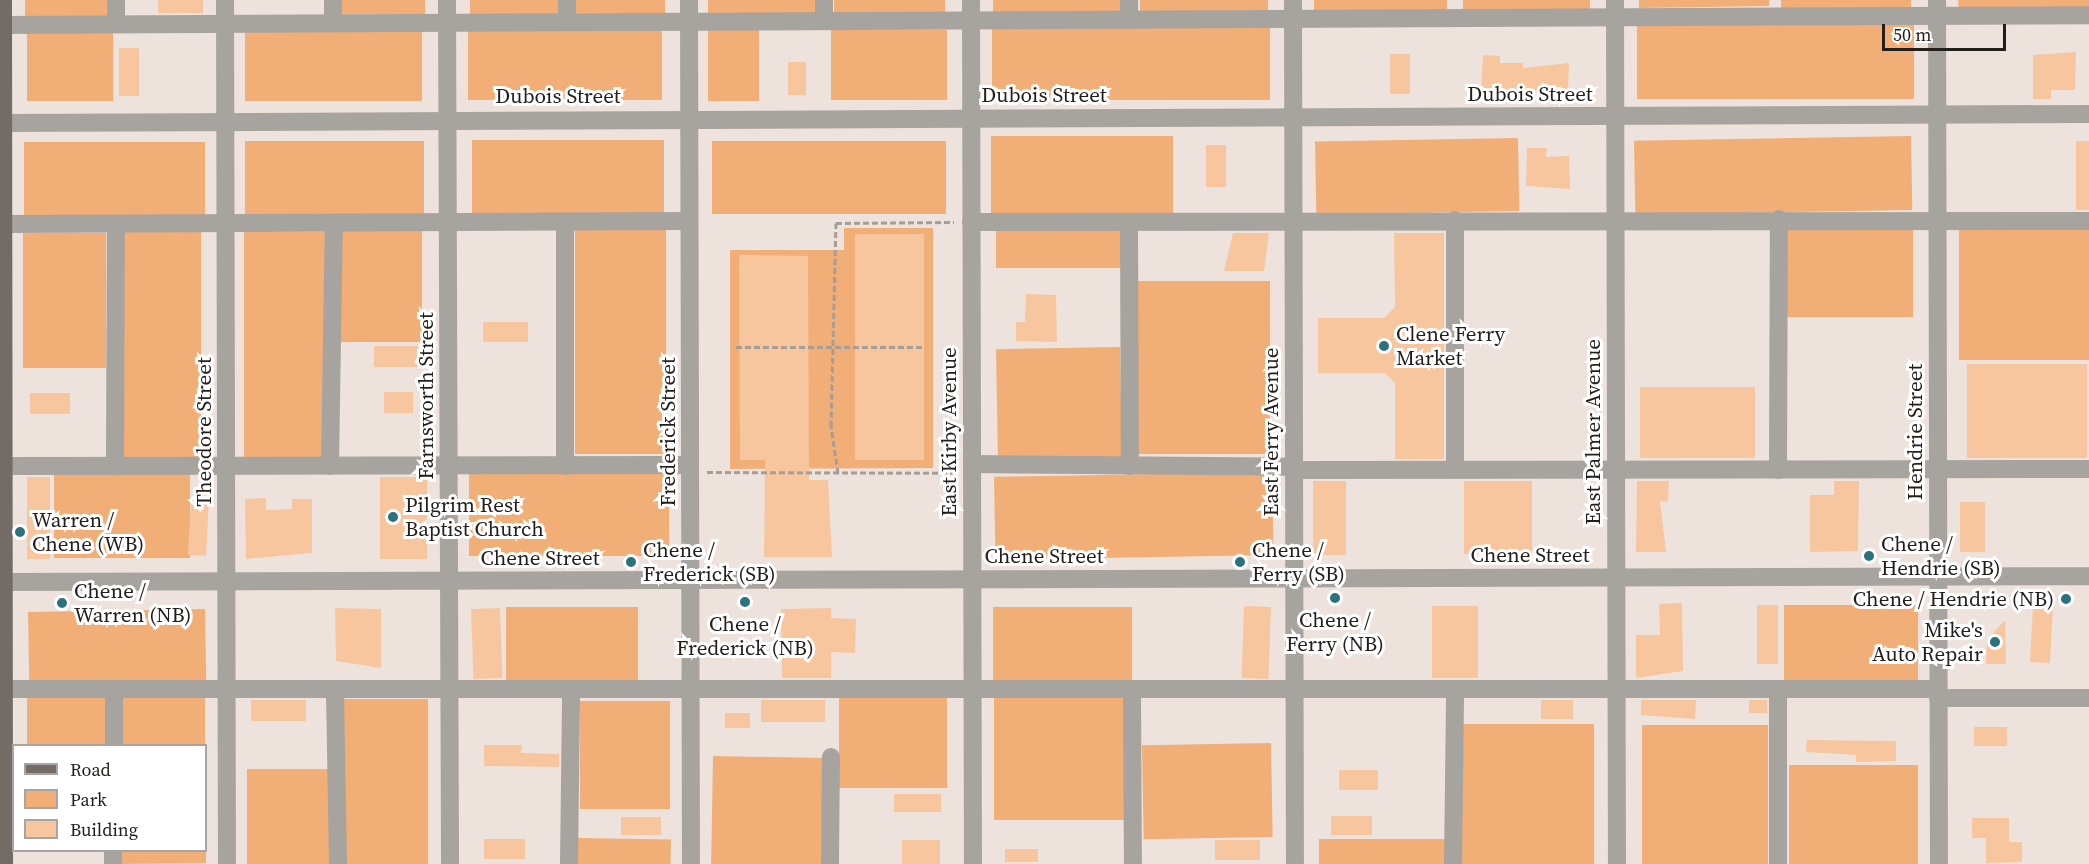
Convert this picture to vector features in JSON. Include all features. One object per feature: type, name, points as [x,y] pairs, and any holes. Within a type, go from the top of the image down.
[{"type":"main road","points":[[3,0],[4,864]]},
{"type":"street","points":[[116,0],[116,24]]},
{"type":"street","name":"Theodore Street","points":[[225,0],[227,864]]},
{"type":"street","points":[[333,0],[333,23]]},
{"type":"street","name":"Farnsworth Street","points":[[447,0],[450,864]]},
{"type":"street","points":[[567,0],[567,22]]},
{"type":"street","name":"Frederick Street","points":[[689,0],[691,864]]},
{"type":"street","points":[[824,0],[824,21]]},
{"type":"street","name":"East Kirby Avenue","points":[[970,0],[973,864]]},
{"type":"street","points":[[1129,0],[1129,20]]},
{"type":"street","name":"East Ferry Avenue","points":[[1293,0],[1295,864]]},
{"type":"street","points":[[2,25],[1293,19],[1456,9],[1937,8],[2089,15]]},
{"type":"street","name":"Hendrie Street","points":[[1937,8],[1939,864]]},
{"type":"street","name":"East Palmer Avenue","points":[[1615,9],[1617,864]]},
{"type":"street","name":"Dubois Street","points":[[2,123],[447,119],[2089,114]]},
{"type":"street","points":[[971,222],[1615,218],[2089,221]]},
{"type":"street","points":[[1778,470],[1779,219]]},
{"type":"street","points":[[1455,220],[1455,469]]},
{"type":"street","points":[[2,224],[448,225],[689,221]]},
{"type":"street","points":[[1129,222],[1130,466]]},
{"type":"street","points":[[565,223],[565,466]]},
{"type":"street","points":[[115,466],[116,224]]},
{"type":"street","points":[[330,466],[334,224]]},
{"type":"street","points":[[2,466],[690,468]]},
{"type":"street","points":[[972,469],[1130,466],[1938,471],[2089,469]]},
{"type":"street","name":"Chene Street","points":[[2,582],[2089,576]]},
{"type":"street","points":[[3,689],[691,693],[1778,689],[2089,698]]},
{"type":"street","points":[[1778,689],[1778,864]]},
{"type":"street","points":[[1132,690],[1132,864]]},
{"type":"street","points":[[114,691],[114,744]]},
{"type":"street","points":[[1454,864],[1455,691]]},
{"type":"street","points":[[335,692],[338,864]]},
{"type":"street","points":[[569,864],[572,692]]},
{"type":"street","points":[[830,864],[831,757]]},
{"type":"path","points":[[838,473],[831,426],[836,223],[971,222]]},
{"type":"path","points":[[736,347],[924,347]]},
{"type":"path","points":[[690,468],[838,473],[972,469]]},
{"type":"green space","points":[[25,0],[109,0],[109,17],[25,17]]},
{"type":"green space","points":[[341,0],[425,0],[425,14],[341,14]]},
{"type":"green space","points":[[470,0],[562,0],[562,14],[470,14]]},
{"type":"green space","points":[[574,0],[665,0],[665,13],[574,13]]},
{"type":"green space","points":[[708,0],[817,0],[817,13],[708,13]]},
{"type":"green space","points":[[834,0],[945,0],[945,13],[834,13]]},
{"type":"green space","points":[[993,0],[1123,0],[1123,14],[993,14]]},
{"type":"green space","points":[[1140,0],[1268,0],[1268,14],[1140,14]]},
{"type":"green space","points":[[1314,0],[1447,0],[1447,10],[1314,12]]},
{"type":"green space","points":[[1463,0],[1590,0],[1590,12],[1463,12]]},
{"type":"green space","points":[[1639,0],[1769,0],[1769,6],[1639,8]]},
{"type":"green space","points":[[1781,0],[1911,0],[1911,8],[1781,8]]},
{"type":"green space","points":[[1958,0],[2089,0],[2089,8],[1959,10]]},
{"type":"green space","points":[[1637,24],[1914,24],[1914,99],[1637,99]]},
{"type":"green space","points":[[992,28],[1270,28],[1270,100],[992,100]]},
{"type":"green space","points":[[468,29],[662,29],[662,100],[468,100]]},
{"type":"green space","points":[[708,29],[759,29],[759,101],[708,101]]},
{"type":"green space","points":[[831,30],[947,30],[947,100],[831,100]]},
{"type":"green space","points":[[245,31],[422,31],[422,101],[245,101]]},
{"type":"green space","points":[[27,32],[113,32],[113,101],[27,101]]},
{"type":"green space","points":[[991,136],[1173,136],[1173,213],[991,213]]},
{"type":"green space","points":[[1911,136],[1912,210],[1635,215],[1634,141]]},
{"type":"green space","points":[[1518,138],[1519,211],[1316,215],[1315,142]]},
{"type":"green space","points":[[472,140],[664,140],[664,215],[472,215]]},
{"type":"green space","points":[[245,141],[424,141],[424,216],[245,216]]},
{"type":"green space","points":[[712,141],[946,141],[946,214],[712,214]]},
{"type":"green space","points":[[24,142],[205,142],[205,216],[24,216]]},
{"type":"green space","points":[[1786,224],[1913,224],[1913,317],[1786,317]]},
{"type":"green space","points":[[844,228],[933,228],[933,468],[730,469],[730,250],[844,250]]},
{"type":"green space","points":[[996,228],[1121,228],[1121,268],[996,268]]},
{"type":"green space","points":[[1959,228],[2089,228],[2089,360],[1959,360]]},
{"type":"green space","points":[[575,229],[666,229],[666,454],[575,454]]},
{"type":"green space","points":[[338,231],[422,231],[422,342],[338,342]]},
{"type":"green space","points":[[122,232],[201,232],[201,459],[122,459]]},
{"type":"green space","points":[[244,232],[326,232],[326,460],[244,460]]},
{"type":"green space","points":[[23,233],[106,233],[106,368],[23,368]]},
{"type":"green space","points":[[1138,281],[1270,281],[1270,454],[1138,454]]},
{"type":"green space","points":[[1120,347],[1122,458],[998,460],[996,349]]},
{"type":"green space","points":[[1272,472],[1273,555],[995,560],[994,477]]},
{"type":"green space","points":[[54,474],[190,474],[190,558],[54,558]]},
{"type":"green space","points":[[469,474],[669,474],[669,556],[469,556]]},
{"type":"green space","points":[[1784,605],[1918,605],[1918,680],[1784,680]]},
{"type":"green space","points":[[506,607],[638,607],[638,686],[506,686]]},
{"type":"green space","points":[[993,607],[1132,607],[1132,684],[993,684]]},
{"type":"green space","points":[[205,609],[206,684],[29,687],[28,612]]},
{"type":"green space","points":[[27,697],[110,697],[110,744],[27,744]]},
{"type":"green space","points":[[120,697],[205,697],[205,744],[120,744]]},
{"type":"green space","points":[[839,698],[947,698],[947,788],[839,788]]},
{"type":"green space","points":[[994,698],[1124,698],[1124,820],[994,820]]},
{"type":"green space","points":[[343,699],[428,699],[428,864],[343,864]]},
{"type":"green space","points":[[580,701],[670,701],[670,809],[580,809]]},
{"type":"green space","points":[[1460,724],[1594,724],[1594,864],[1460,864]]},
{"type":"green space","points":[[1642,725],[1768,725],[1768,864],[1642,864]]},
{"type":"green space","points":[[1271,743],[1273,837],[1144,839],[1142,745]]},
{"type":"green space","points":[[713,756],[823,758],[821,864],[711,864]]},
{"type":"green space","points":[[1789,765],[1918,765],[1918,864],[1789,864]]},
{"type":"green space","points":[[247,769],[329,769],[329,864],[247,864]]},
{"type":"green space","points":[[578,838],[671,840],[671,864],[578,864]]},
{"type":"green space","points":[[1319,839],[1447,839],[1447,864],[1319,864]]},
{"type":"green space","points":[[120,852],[206,852],[206,863],[120,864]]},
{"type":"building","points":[[158,0],[203,0],[203,13],[158,13]]},
{"type":"building","points":[[119,48],[139,48],[139,96],[119,96]]},
{"type":"building","points":[[2076,52],[2075,90],[2051,90],[2051,99],[2033,99],[2033,55]]},
{"type":"building","points":[[1390,54],[1410,54],[1410,94],[1390,94]]},
{"type":"building","points":[[1483,55],[1500,56],[1500,63],[1523,63],[1523,68],[1569,63],[1568,91],[1481,93]]},
{"type":"building","points":[[788,62],[806,62],[806,95],[788,95]]},
{"type":"building","points":[[2076,141],[2089,141],[2089,210],[2076,210]]},
{"type":"building","points":[[1206,145],[1226,145],[1226,187],[1206,187]]},
{"type":"building","points":[[1527,148],[1547,148],[1546,157],[1569,156],[1570,189],[1526,186]]},
{"type":"building","points":[[1233,233],[1269,233],[1264,271],[1224,271]]},
{"type":"building","name":"Clene Ferry Market","points":[[1394,233],[1444,233],[1444,459],[1395,459],[1395,383],[1385,373],[1318,373],[1318,318],[1384,318],[1395,307]]},
{"type":"building","points":[[855,234],[924,234],[924,460],[855,460]]},
{"type":"building","points":[[739,255],[808,256],[809,480],[828,480],[832,557],[764,557],[765,460],[740,460]]},
{"type":"building","points":[[1026,294],[1056,295],[1057,342],[1016,341],[1016,322],[1025,322]]},
{"type":"building","points":[[483,322],[528,322],[528,342],[483,342]]},
{"type":"building","points":[[374,346],[418,346],[418,367],[374,367]]},
{"type":"building","points":[[1967,364],[2087,364],[2087,458],[1967,458]]},
{"type":"building","points":[[1640,387],[1755,387],[1755,458],[1640,458]]},
{"type":"building","points":[[384,392],[413,392],[413,413],[384,413]]},
{"type":"building","points":[[30,393],[70,393],[70,414],[30,414]]},
{"type":"building","points":[[27,477],[50,477],[50,559],[27,559]]},
{"type":"building","points":[[380,477],[427,477],[427,559],[380,559]]},
{"type":"building","points":[[1313,481],[1346,481],[1346,555],[1313,555]]},
{"type":"building","points":[[1464,481],[1532,481],[1532,554],[1464,554]]},
{"type":"building","points":[[1637,481],[1669,481],[1668,502],[1660,501],[1666,552],[1636,552]]},
{"type":"building","points":[[1834,481],[1859,481],[1858,551],[1810,552],[1810,495],[1834,495]]},
{"type":"building","points":[[191,498],[209,499],[206,556],[188,555]]},
{"type":"building","points":[[266,498],[266,510],[292,509],[292,499],[312,499],[312,553],[246,559],[245,499]]},
{"type":"building","points":[[1960,502],[1985,502],[1985,552],[1960,552]]},
{"type":"building","points":[[1682,603],[1683,671],[1636,678],[1636,635],[1660,635],[1659,604]]},
{"type":"building","points":[[2033,604],[2053,605],[2050,663],[2030,662]]},
{"type":"building","points":[[1757,605],[1778,605],[1778,664],[1757,664]]},
{"type":"building","points":[[1244,606],[1271,607],[1268,679],[1241,678]]},
{"type":"building","points":[[1432,606],[1478,606],[1478,678],[1432,678]]},
{"type":"building","points":[[335,608],[381,609],[381,668],[336,661]]},
{"type":"building","points":[[500,608],[502,678],[473,679],[471,609]]},
{"type":"building","points":[[831,608],[831,618],[856,619],[855,653],[831,652],[831,678],[782,678],[781,609]]},
{"type":"building","points":[[2005,620],[2006,664],[1986,664],[1987,640]]},
{"type":"building","points":[[251,700],[306,700],[306,721],[251,721]]},
{"type":"building","points":[[761,700],[825,700],[825,722],[761,722]]},
{"type":"building","points":[[1541,700],[1573,700],[1573,719],[1541,719]]},
{"type":"building","points":[[1641,700],[1696,700],[1695,719],[1641,715]]},
{"type":"building","points":[[1749,700],[1767,700],[1767,713],[1749,713]]},
{"type":"building","points":[[725,713],[750,713],[750,728],[725,728]]},
{"type":"building","points":[[1974,727],[2007,727],[2007,746],[1974,746]]},
{"type":"building","points":[[1807,740],[1896,741],[1896,761],[1856,762],[1856,755],[1806,752]]},
{"type":"building","points":[[484,745],[522,745],[521,753],[559,754],[559,767],[484,766]]},
{"type":"building","points":[[1339,770],[1378,770],[1378,790],[1339,790]]},
{"type":"building","points":[[894,794],[941,794],[941,812],[894,812]]},
{"type":"building","points":[[1331,816],[1372,816],[1372,835],[1331,835]]},
{"type":"building","points":[[621,817],[661,817],[661,835],[621,835]]},
{"type":"building","points":[[1972,818],[2009,818],[2009,842],[2022,842],[2022,862],[1986,863],[1986,838],[1972,838]]},
{"type":"building","points":[[484,839],[525,839],[525,859],[484,859]]},
{"type":"building","points":[[902,840],[940,840],[940,864],[902,864]]},
{"type":"building","points":[[1215,840],[1260,840],[1260,860],[1215,860]]},
{"type":"building","points":[[1005,849],[1038,849],[1038,862],[1005,862]]},
{"type":"place","name":"Clene Ferry Market","points":[[1384,346]]},
{"type":"place","name":"Pilgrim Rest Baptist Church","points":[[393,517]]},
{"type":"place","name":"Warren / Chene (WB)","points":[[20,532]]},
{"type":"place","name":"Chene / Hendrie (SB)","points":[[1869,556]]},
{"type":"place","name":"Chene / Frederick (SB)","points":[[631,562]]},
{"type":"place","name":"Chene / Ferry (SB)","points":[[1240,562]]},
{"type":"place","name":"Chene / Ferry (NB)","points":[[1335,598]]},
{"type":"place","name":"Chene / Hendrie (NB)","points":[[2066,599]]},
{"type":"place","name":"Chene / Frederick (NB)","points":[[745,602]]},
{"type":"place","name":"Chene / Warren (NB)","points":[[62,603]]},
{"type":"place","name":"Mike's Auto Repair","points":[[1995,642]]}]
